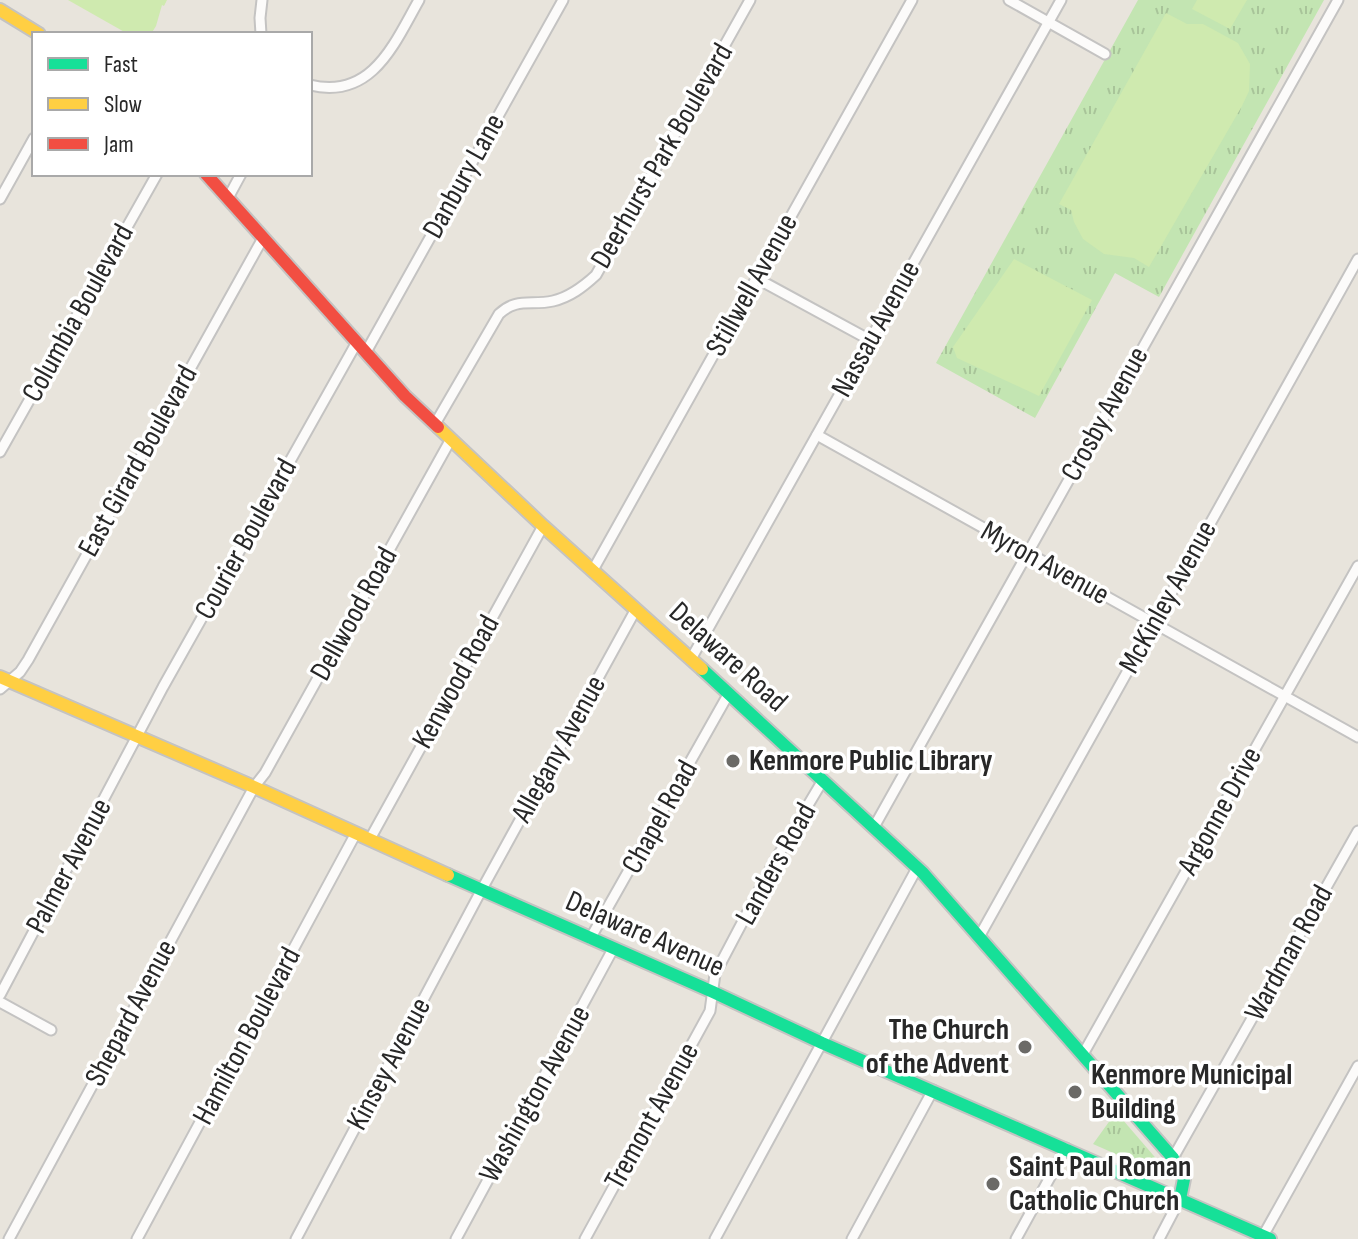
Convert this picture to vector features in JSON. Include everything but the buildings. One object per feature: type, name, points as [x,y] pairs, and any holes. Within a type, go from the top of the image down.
[{"type":"street","points":[[261,32],[262,0]]},
{"type":"street","points":[[312,86],[340,87],[365,77],[377,68],[419,0]]},
{"type":"street","name":"Danbury Lane","points":[[361,347],[563,0]]},
{"type":"street","name":"Deerhurst Park Boulevard","points":[[435,424],[506,307],[514,303],[539,303],[563,298],[575,293],[596,275],[750,0]]},
{"type":"street","name":"Stillwell Avenue","points":[[593,570],[912,0]]},
{"type":"street","points":[[1009,0],[1105,54]]},
{"type":"street","name":"Nassau Avenue","points":[[691,659],[1061,0]]},
{"type":"street","name":"Crosby Avenue","points":[[874,827],[1338,0]]},
{"type":"street","points":[[0,10],[36,32]]},
{"type":"street","points":[[0,199],[32,142]]},
{"type":"street","name":"Columbia Boulevard","points":[[0,452],[156,176]]},
{"type":"street","name":"Delaware Road","points":[[208,176],[405,396],[917,868],[1173,1158],[1184,1179],[1180,1199]]},
{"type":"street","points":[[228,198],[240,176]]},
{"type":"street","name":"East Girard Boulevard","points":[[3,682],[20,672],[28,660],[263,238]]},
{"type":"street","name":"McKinley Avenue","points":[[979,937],[1358,259]]},
{"type":"street","points":[[756,278],[870,340]]},
{"type":"street","name":"Courier Boulevard","points":[[137,737],[361,347]]},
{"type":"street","name":"Myron Avenue","points":[[817,435],[1358,737]]},
{"type":"street","name":"Dellwood Road","points":[[254,787],[265,773],[451,439]]},
{"type":"street","name":"Kenwood Road","points":[[370,839],[543,526]]},
{"type":"street","name":"Argonne Drive","points":[[1082,1056],[1358,566]]},
{"type":"street","name":"Allegany Avenue","points":[[482,889],[636,609]]},
{"type":"street","name":"Delaware Avenue","points":[[3,682],[254,787],[822,1043],[1266,1238]]},
{"type":"street","name":"Chapel Road","points":[[590,939],[729,693]]},
{"type":"street","name":"Palmer Avenue","points":[[0,995],[137,737]]},
{"type":"street","name":"Landers Road","points":[[713,992],[715,974],[773,864],[823,780]]},
{"type":"street","name":"Shepard Avenue","points":[[9,1239],[254,787]]},
{"type":"street","name":"Wardman Road","points":[[1173,1158],[1358,831]]},
{"type":"street","name":"Hamilton Boulevard","points":[[137,1239],[356,833]]},
{"type":"street","points":[[715,1239],[917,868]]},
{"type":"street","name":"Kinsey Avenue","points":[[296,1239],[482,889]]},
{"type":"street","name":"Washington Avenue","points":[[456,1239],[613,949]]},
{"type":"street","name":"Tremont Avenue","points":[[585,1239],[710,1011],[713,992]]},
{"type":"street","points":[[0,1002],[51,1030]]},
{"type":"street","points":[[1266,1238],[1358,1066]]},
{"type":"street","points":[[852,1239],[933,1090]]},
{"type":"street","points":[[1016,1239],[1066,1148]]},
{"type":"street","points":[[1159,1239],[1180,1199]]},
{"type":"green space","points":[[68,0],[167,0],[162,5],[152,32],[124,32]]},
{"type":"green space","points":[[1138,0],[1324,0],[1159,297],[1115,273],[1035,418],[936,363]]},
{"type":"green space","points":[[1197,0],[1247,0],[1230,29],[1192,9]]},
{"type":"green space","points":[[1166,13],[1187,24],[1203,24],[1238,43],[1250,64],[1249,91],[1149,267],[1134,258],[1104,254],[1083,239],[1071,210],[1059,204]]},
{"type":"green space","points":[[1014,259],[1092,300],[1039,396],[957,358],[953,347]]},
{"type":"green space","points":[[1116,1112],[1166,1170],[1163,1175],[1093,1144]]},
{"type":"traffic: fast","points":[[702,669],[923,873],[1173,1158],[1184,1179],[1180,1199]]},
{"type":"traffic: fast","points":[[448,875],[1270,1239]]},
{"type":"traffic: slow","points":[[0,10],[36,32]]},
{"type":"traffic: slow","points":[[438,427],[702,669]]},
{"type":"traffic: slow","points":[[0,677],[448,875]]},
{"type":"traffic: jam","points":[[208,176],[405,396],[438,427]]},
{"type":"place","name":"Kenmore Public Library","points":[[733,761]]},
{"type":"place","name":"The Church of the Advent","points":[[1025,1047]]},
{"type":"place","name":"Kenmore Municipal Building","points":[[1075,1092]]},
{"type":"place","name":"Saint Paul Roman Catholic Church","points":[[993,1184]]}]
